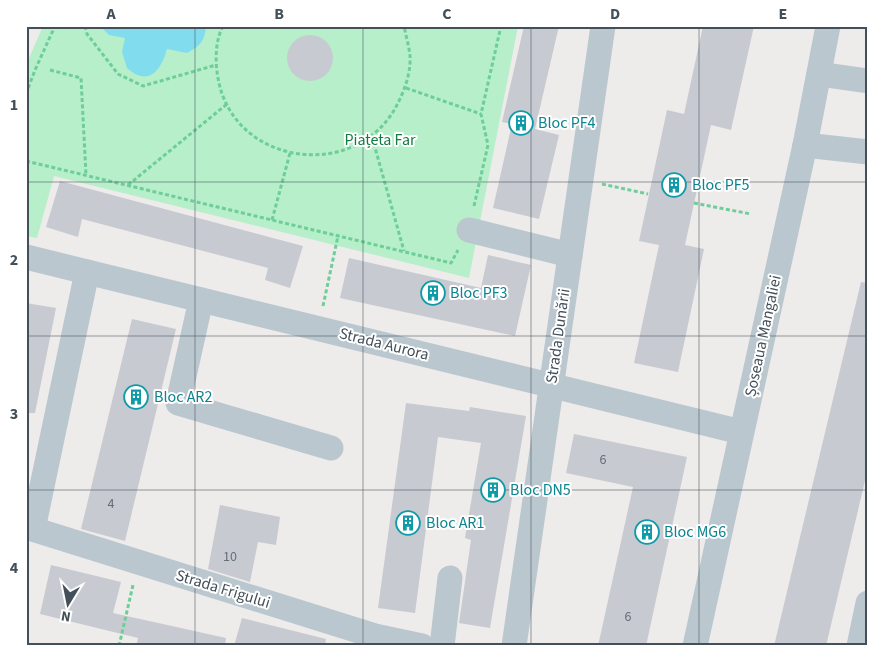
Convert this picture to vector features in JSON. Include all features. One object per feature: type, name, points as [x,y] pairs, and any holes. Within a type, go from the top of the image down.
[{"type":"street","name":"Strada Dunării","points":[[514,646],[603,26]]},
{"type":"street","name":"Șoseaua Mangaliei","points":[[695,646],[805,144],[828,26]]},
{"type":"street","points":[[819,74],[868,81]]},
{"type":"street","points":[[805,144],[868,152]]},
{"type":"street","points":[[469,230],[570,255]]},
{"type":"street","name":"Strada Aurora","points":[[26,257],[741,432]]},
{"type":"street","points":[[30,528],[87,272]]},
{"type":"street","points":[[201,300],[178,403],[331,448]]},
{"type":"street","name":"Strada Frigului","points":[[30,528],[374,641],[422,646]]},
{"type":"street","points":[[442,646],[450,578]]},
{"type":"street","points":[[859,646],[868,603]]},
{"type":"path","points":[[26,94],[34,70],[55,26]]},
{"type":"path","points":[[85,26],[87,34],[118,74],[143,86],[216,65]]},
{"type":"path","points":[[223,26],[219,33],[216,65],[219,85],[227,104],[243,126],[264,143],[290,154],[318,156],[346,150],[372,137],[392,115],[406,88],[410,56],[404,26]]},
{"type":"path","points":[[26,161],[452,262],[469,230],[488,144],[481,114],[500,26]]},
{"type":"path","points":[[50,70],[81,78],[86,175]]},
{"type":"path","points":[[406,88],[481,114]]},
{"type":"path","points":[[128,185],[227,104]]},
{"type":"path","points":[[372,137],[404,251]]},
{"type":"path","points":[[272,220],[290,154]]},
{"type":"path","points":[[581,180],[648,194]]},
{"type":"path","points":[[694,203],[751,214]]},
{"type":"path","points":[[319,328],[338,236]]},
{"type":"path","points":[[119,646],[138,562]]},
{"type":"green space","name":"Piațeta Far","points":[[43,26],[518,26],[469,278],[54,176],[37,238],[26,236],[26,65]]},
{"type":"water","points":[[100,26],[206,26],[203,39],[195,48],[187,53],[167,49],[157,70],[153,74],[141,76],[127,68],[122,52],[125,38],[109,35]]},
{"type":"building","name":"Bloc PF4","points":[[524,26],[559,26],[535,129],[559,135],[539,219],[493,208],[512,124],[502,122]]},
{"type":"building","name":"Bloc PF5","points":[[703,26],[754,26],[731,130],[711,125],[685,245],[704,249],[678,372],[634,363],[659,245],[639,241],[667,110],[684,114]]},
{"type":"building","points":[[306,35],[314,35],[323,39],[329,45],[333,58],[329,71],[323,77],[314,81],[306,81],[297,77],[291,71],[287,62],[287,54],[291,45],[297,39]]},
{"type":"building","points":[[60,181],[303,246],[290,288],[265,280],[268,268],[82,219],[78,237],[46,227]]},
{"type":"building","name":"Bloc PF3","points":[[488,255],[531,265],[515,336],[340,298],[349,258],[481,288]]},
{"type":"building","points":[[861,282],[868,283],[868,468],[826,646],[774,646]]},
{"type":"building","points":[[26,303],[56,308],[35,413],[26,413]]},
{"type":"building","name":"Bloc AR2","points":[[132,319],[176,329],[125,541],[81,529]]},
{"type":"building","points":[[406,403],[469,411],[470,407],[526,416],[490,628],[459,623],[471,540],[465,538],[481,443],[438,437],[415,613],[378,608]]},
{"type":"building","points":[[574,434],[687,457],[646,646],[598,646],[633,487],[566,473]]},
{"type":"building","points":[[220,505],[280,517],[276,545],[258,542],[250,582],[208,569]]},
{"type":"building","points":[[51,565],[121,582],[113,613],[226,638],[225,646],[136,646],[138,638],[40,614]]},
{"type":"building","points":[[242,618],[326,639],[325,646],[234,646]]},
{"type":"place","name":"Bloc PF4","points":[[521,123]]},
{"type":"place","name":"Bloc PF5","points":[[674,185]]},
{"type":"place","name":"Bloc PF3","points":[[433,293]]},
{"type":"place","name":"Bloc AR2","points":[[136,397]]},
{"type":"place","name":"Bloc DN5","points":[[493,490]]},
{"type":"place","name":"Bloc AR1","points":[[408,523]]},
{"type":"place","name":"Bloc MG6","points":[[647,532]]}]
